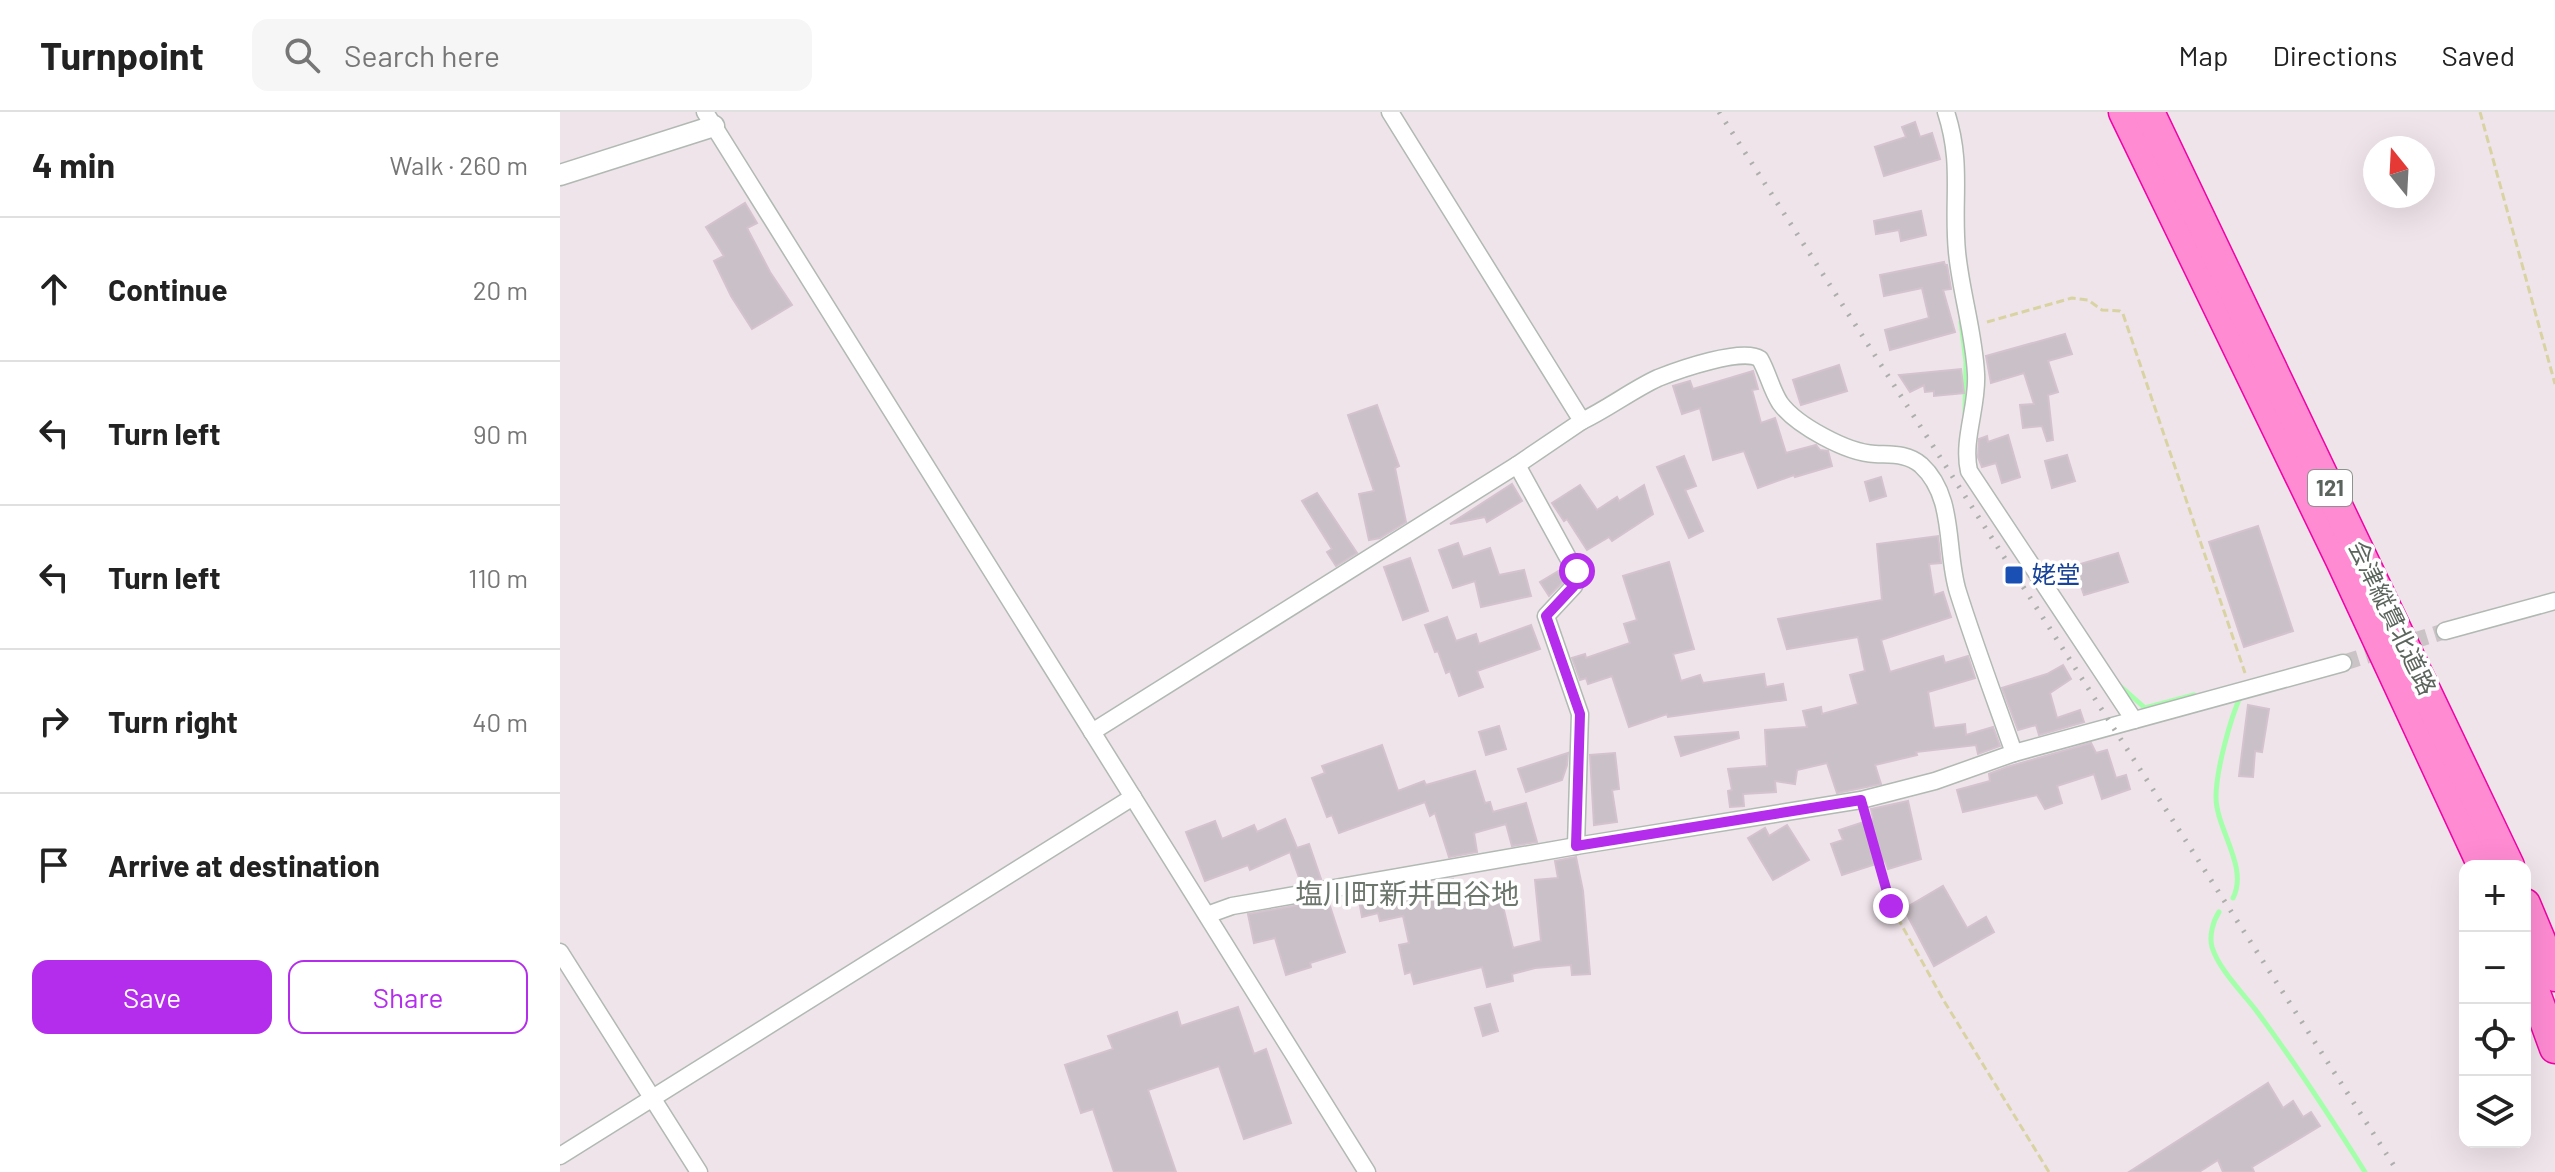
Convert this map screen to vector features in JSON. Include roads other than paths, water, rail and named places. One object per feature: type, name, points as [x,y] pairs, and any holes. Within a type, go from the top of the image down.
[{"type":"highway","name":"会津縦貫北道路","points":[[2124,112],[2341,560],[2480,860]]},
{"type":"highway","name":"会津縦貫北道路","points":[[2149,112],[2506,860]]},
{"type":"highway","points":[[2531,918],[2555,976]]},
{"type":"highway","points":[[2531,982],[2555,1048]]},
{"type":"street","points":[[1390,112],[1582,421]]},
{"type":"street","points":[[1946,112],[1958,161],[1956,234],[1976,375],[1974,413],[1966,454],[1969,471],[2134,720]]},
{"type":"street","points":[[560,175],[709,119],[1367,1172]]},
{"type":"street","points":[[1092,732],[1582,421],[1611,408],[1659,378],[1700,364],[1748,354],[1760,359],[1774,392],[1788,412],[1813,432],[1866,453],[1900,455],[1914,460],[1927,472],[1942,499],[1952,571],[2014,753]]},
{"type":"street","points":[[1517,465],[1578,576],[1574,586],[1546,616],[1580,714],[1576,846]]},
{"type":"street","points":[[2445,631],[2555,601]]},
{"type":"street","points":[[1207,915],[1232,906],[1861,800],[1935,781],[2014,753],[2343,663]]},
{"type":"street","points":[[560,1156],[1133,797]]},
{"type":"street","points":[[560,952],[699,1172]]},
{"type":"waterway","points":[[1961,322],[1966,362],[1965,412]]},
{"type":"waterway","points":[[2119,685],[2145,708],[2194,695]]},
{"type":"waterway","points":[[2233,898],[2237,886],[2235,861],[2217,809],[2216,797],[2224,745],[2241,695]]},
{"type":"waterway","points":[[2219,912],[2211,938],[2215,956],[2286,1052],[2365,1172]]},
{"type":"tunnel","points":[[2343,663],[2445,631]]},
{"type":"railway","points":[[1719,112],[2398,1172]]},
{"type":"place","name":"姥堂","points":[[2014,575]]},
{"type":"district","name":"塩川町新井田谷地","points":[[1407,894]]}]
